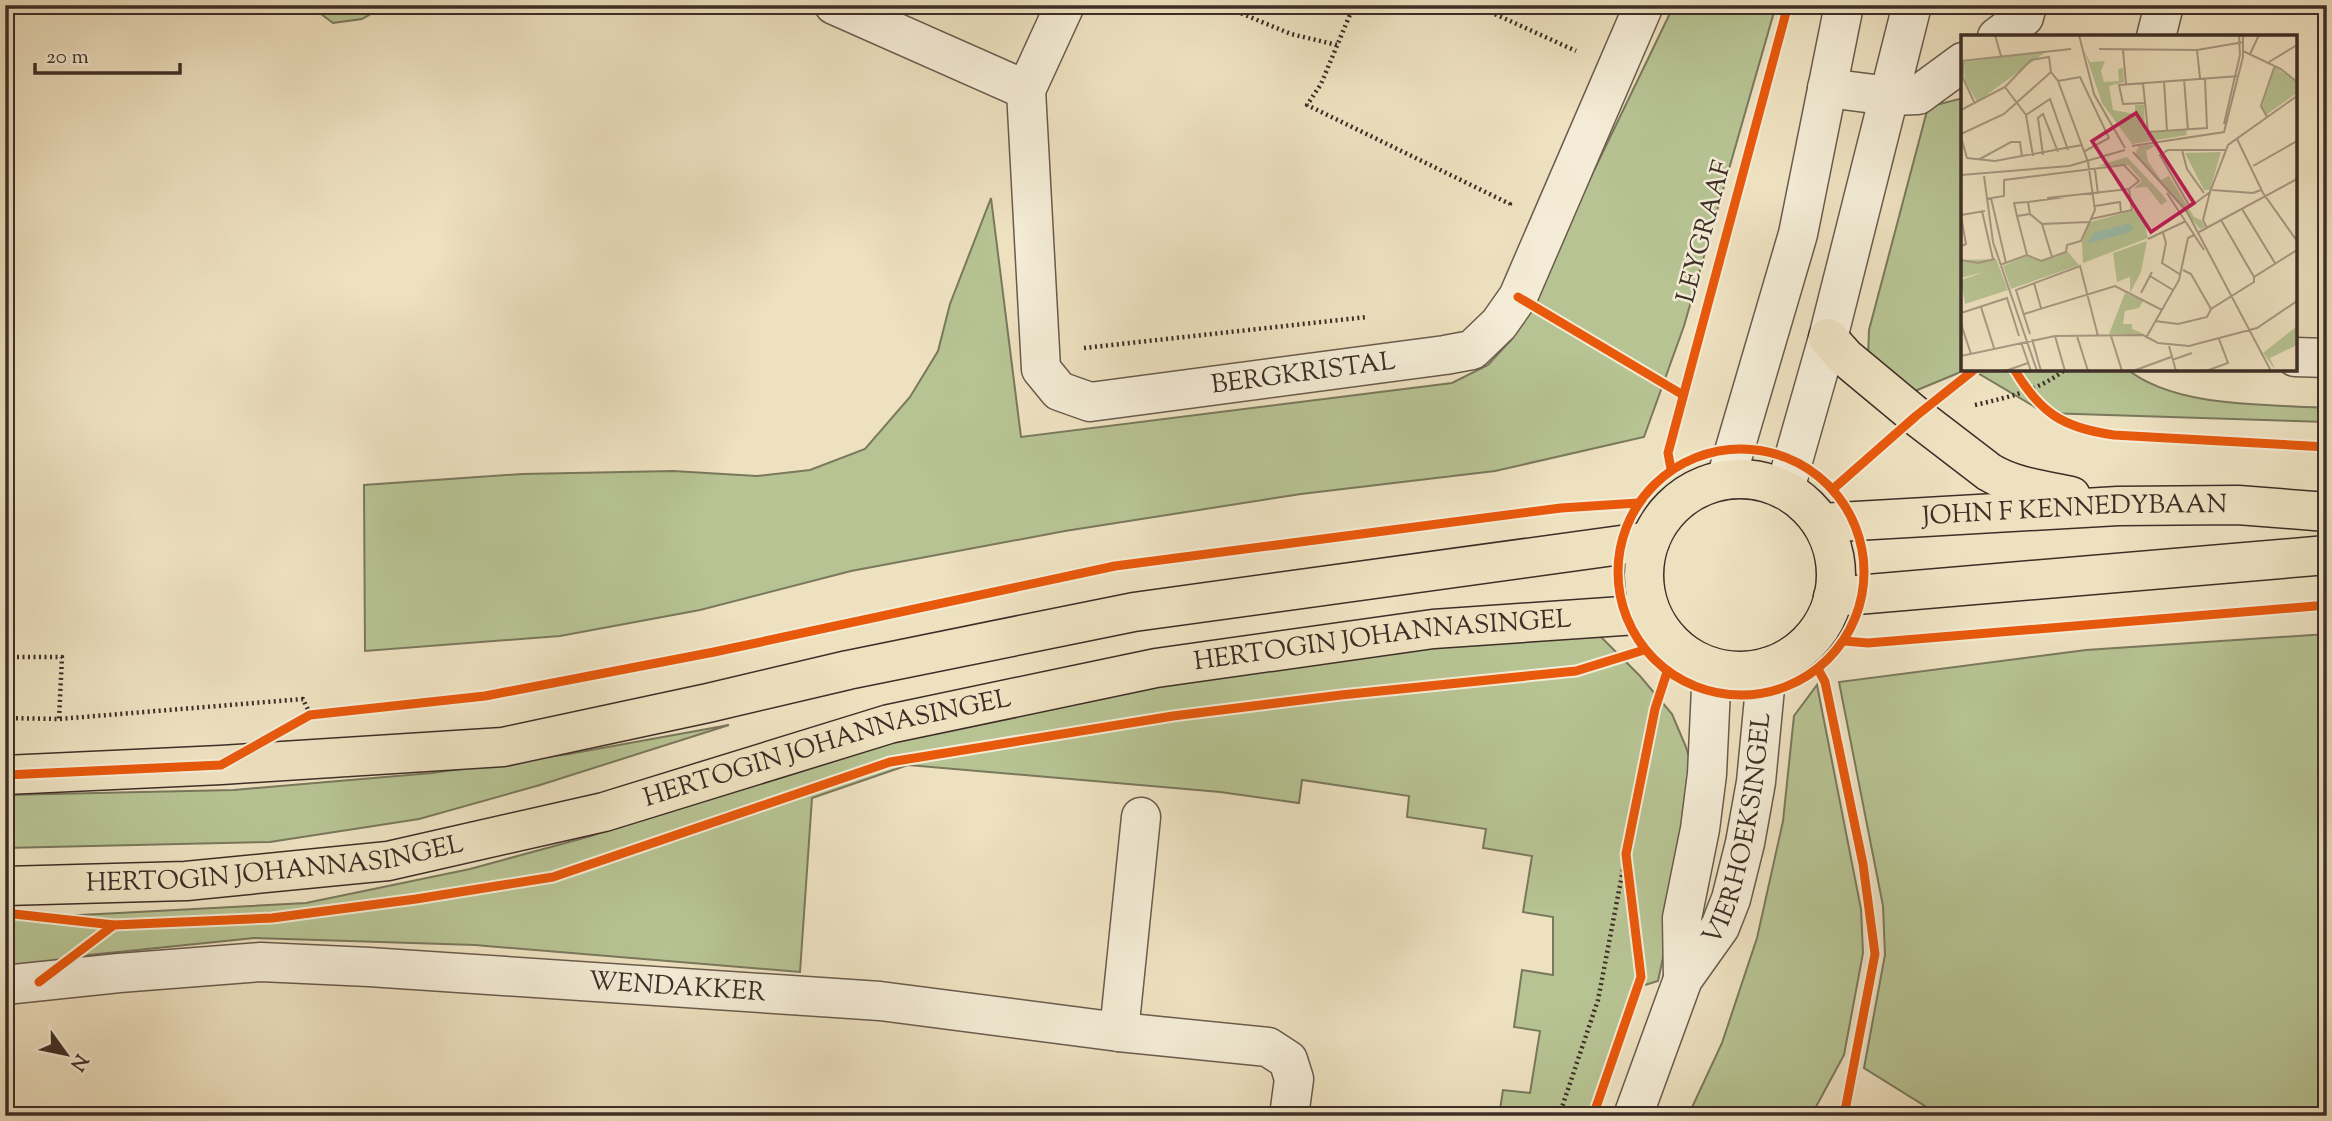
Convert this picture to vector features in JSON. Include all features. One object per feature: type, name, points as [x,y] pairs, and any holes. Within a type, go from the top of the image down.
[{"type":"main road","points":[[1828,338],[1845,357],[1916,416],[2001,479],[2118,506]]},
{"type":"main road","points":[[1726,480],[1756,480],[1785,489],[1809,508],[1821,523],[1832,546],[1836,572],[1833,597],[1822,624],[1808,643],[1789,658],[1767,667],[1739,671],[1712,667],[1690,658],[1660,630],[1651,614],[1645,590],[1644,565],[1650,541],[1662,518],[1679,500],[1701,486],[1726,480]]},
{"type":"main road","name":"JOHN F KENNEDYBAAN","points":[[1821,523],[2118,506],[2238,505],[2327,512]]},
{"type":"main road","points":[[5,775],[503,747],[848,670],[1134,612],[1650,541]]},
{"type":"main road","points":[[1833,597],[2327,555]]},
{"type":"main road","name":"HERTOGIN JOHANNASINGEL","points":[[5,886],[186,881],[388,861],[604,812],[889,724],[1156,668],[1433,629],[1651,614]]},
{"type":"street","points":[[834,5],[1026,90],[1065,5]]},
{"type":"street","name":"BERGKRISTAL","points":[[1026,90],[1041,369],[1059,391],[1090,402],[1472,350],[1499,324],[1518,297],[1644,5]]},
{"type":"street","points":[[1726,480],[1798,234],[1844,5]]},
{"type":"street","points":[[1785,489],[1828,338],[1912,5]]},
{"type":"street","points":[[2000,35],[2024,17],[2027,5]]},
{"type":"street","points":[[2156,35],[2164,5]]},
{"type":"street","points":[[1827,88],[1889,96],[1918,95],[1961,63]]},
{"type":"street","points":[[2297,357],[2327,358]]},
{"type":"street","name":"VIERHOEKSINGEL","points":[[1683,979],[1682,918],[1700,829],[1707,774],[1712,667]]},
{"type":"street","name":"VIERHOEKSINGEL","points":[[1633,1116],[1683,979],[1720,927],[1731,899],[1756,782],[1767,667]]},
{"type":"street","points":[[1119,1031],[1141,817]]},
{"type":"street","name":"WENDAKKER","points":[[5,985],[261,962],[880,1001],[1268,1047],[1288,1060],[1294,1079],[1289,1116]]},
{"type":"path","points":[[1221,5],[1292,34],[1337,45]]},
{"type":"path","points":[[1353,5],[1321,84],[1307,105],[1510,204],[1504,215]]},
{"type":"path","points":[[1475,5],[1581,53]]},
{"type":"path","points":[[1040,352],[1369,317]]},
{"type":"path","points":[[1916,416],[2031,396],[2063,371]]},
{"type":"path","points":[[2021,381],[2031,396]]},
{"type":"path","points":[[17,657],[62,657],[59,719]]},
{"type":"path","points":[[5,718],[59,719],[303,699],[310,715]]},
{"type":"path","points":[[299,722],[310,715],[324,714]]},
{"type":"path","points":[[1559,1116],[1598,1000],[1629,841]]},
{"type":"path","points":[[1626,854],[1629,881]]},
{"type":"green space","points":[[309,5],[386,5],[362,19],[333,23]]},
{"type":"green space","points":[[1674,5],[1776,5],[1684,326],[1644,437],[1495,471],[1301,494],[1065,531],[851,571],[700,610],[560,636],[365,651],[364,485],[522,474],[673,471],[757,476],[810,470],[865,449],[910,397],[938,351],[950,304],[991,198],[1021,437],[1452,383],[1488,365],[1513,338]]},
{"type":"green space","points":[[1961,99],[1961,371],[1963,371],[1910,393],[1868,358],[1869,330],[1928,107]]},
{"type":"green space","points":[[1974,371],[2130,371],[2147,382],[2195,397],[2222,402],[2327,408],[2327,422],[2045,413]]},
{"type":"green space","points":[[1596,632],[1640,676],[1672,714],[1686,747],[1699,791],[1658,981],[1632,989],[1588,1116],[1499,1116],[1503,1090],[1530,1093],[1540,1031],[1514,1027],[1522,970],[1553,975],[1553,917],[1523,912],[1532,856],[1483,848],[1486,829],[1407,817],[1409,796],[1302,780],[1299,803],[1220,792],[908,765],[812,798],[800,972],[475,945],[254,938],[89,955],[43,971],[5,968],[5,919],[306,903],[470,869],[591,836],[760,774],[907,728],[1295,657]]},
{"type":"green space","points":[[2327,634],[2327,1096],[2322,1104],[2327,1107],[2327,1116],[1941,1116],[1864,1068],[1885,955],[1883,906],[1839,682],[2086,650]]},
{"type":"green space","points":[[1817,685],[1861,909],[1863,953],[1844,1055],[1811,1116],[1688,1116],[1722,1043],[1757,938],[1783,821],[1794,716]]},
{"type":"green space","points":[[729,725],[540,785],[419,819],[270,842],[5,848],[5,795],[234,790],[432,773],[569,754]]},
{"type":"cycle path","name":"LEYGRAAF","points":[[1671,469],[1668,453],[1788,5]]},
{"type":"cycle path","points":[[1518,297],[1683,395]]},
{"type":"cycle path","points":[[1833,489],[1916,416],[1972,371]]},
{"type":"cycle path","points":[[2015,371],[2033,397],[2055,416],[2067,423],[2096,432],[2327,447]]},
{"type":"cycle path","points":[[1753,449],[1777,454],[1799,463],[1828,485],[1844,503],[1855,525],[1862,548],[1864,572],[1862,596],[1855,619],[1844,641],[1828,659],[1810,675],[1777,690],[1753,695],[1729,695],[1705,690],[1672,675],[1638,641],[1620,596],[1618,560],[1623,536],[1638,503],[1672,469],[1717,451],[1753,449]]},
{"type":"cycle path","points":[[5,775],[221,765],[310,715],[485,696],[714,652],[1115,566],[1561,508],[1638,503]]},
{"type":"cycle path","points":[[1844,641],[1868,643],[2327,605]]},
{"type":"cycle path","points":[[39,982],[114,925],[272,918],[553,877],[890,762],[1173,716],[1341,695],[1576,671],[1644,650]]},
{"type":"cycle path","points":[[1818,669],[1825,682],[1863,864],[1875,954],[1844,1116]]},
{"type":"cycle path","points":[[1593,1116],[1641,977],[1626,854],[1655,709],[1667,672]]},
{"type":"cycle path","points":[[5,913],[114,925]]}]
